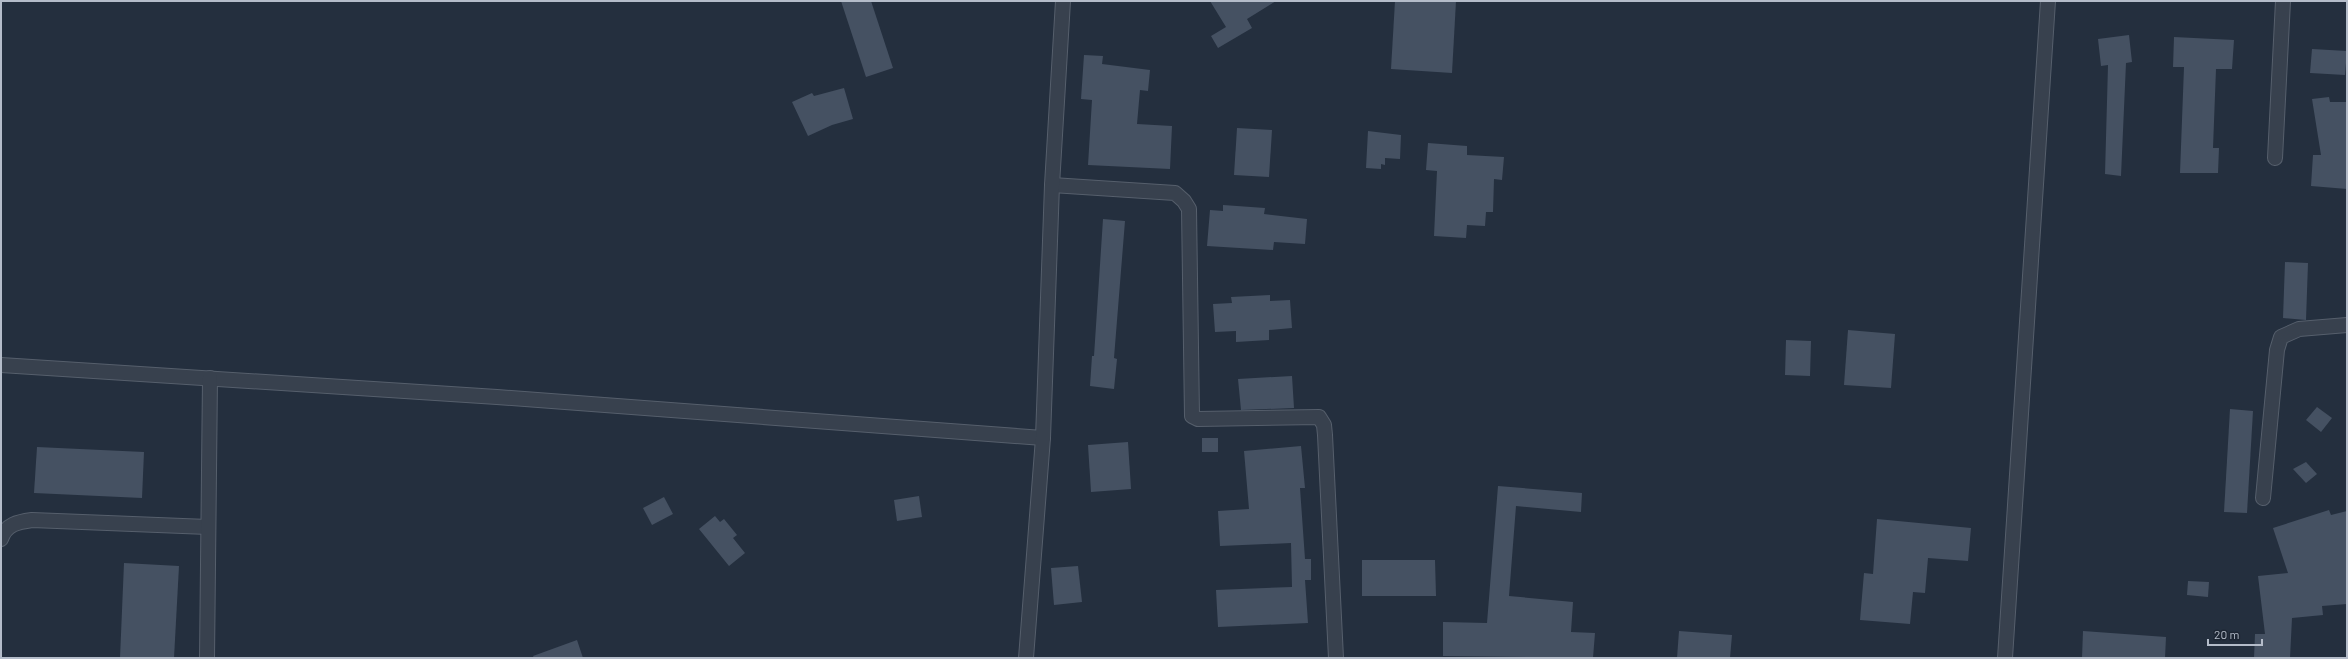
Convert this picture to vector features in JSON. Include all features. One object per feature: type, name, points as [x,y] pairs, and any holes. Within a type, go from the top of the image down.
[{"type":"street","points":[[1026,658],[1043,438],[1052,185],[1063,1]]},
{"type":"street","points":[[2005,658],[2048,1]]},
{"type":"street","points":[[2275,158],[2283,1]]},
{"type":"street","points":[[1052,185],[1175,193],[1184,201],[1189,209],[1192,416],[1198,419],[1319,417],[1325,434],[1336,658]]},
{"type":"street","points":[[2263,498],[2277,350],[2281,337],[2298,329],[2347,325]]},
{"type":"street","points":[[1,365],[489,396],[1043,438]]},
{"type":"street","points":[[207,658],[210,378]]},
{"type":"street","points":[[1,539],[3,533],[14,523],[32,520],[208,527]]},
{"type":"building","points":[[841,1],[871,1],[893,68],[866,77]]},
{"type":"building","points":[[1210,1],[1276,1],[1247,19],[1252,28],[1218,48],[1211,36],[1226,27]]},
{"type":"building","points":[[1395,1],[1456,1],[1452,73],[1391,69]]},
{"type":"building","points":[[2129,35],[2132,62],[2126,63],[2121,176],[2105,174],[2108,65],[2101,66],[2098,39]]},
{"type":"building","points":[[2174,37],[2234,40],[2232,69],[2216,69],[2213,148],[2219,148],[2218,173],[2180,173],[2184,67],[2173,67]]},
{"type":"building","points":[[2312,49],[2347,51],[2345,75],[2310,73]]},
{"type":"building","points":[[1084,55],[1103,56],[1102,64],[1150,70],[1148,91],[1140,90],[1137,124],[1172,126],[1170,169],[1088,165],[1092,100],[1081,99]]},
{"type":"building","points":[[844,88],[853,119],[832,125],[808,136],[792,102],[812,93],[814,96]]},
{"type":"building","points":[[2329,97],[2330,102],[2347,102],[2347,189],[2311,186],[2313,155],[2321,155],[2312,99]]},
{"type":"building","points":[[1237,128],[1272,130],[1269,177],[1234,175]]},
{"type":"building","points":[[1368,131],[1401,135],[1400,159],[1385,158],[1385,165],[1381,164],[1381,169],[1366,168]]},
{"type":"building","points":[[1428,143],[1467,146],[1467,155],[1504,157],[1502,180],[1494,179],[1493,212],[1486,212],[1485,226],[1467,225],[1466,238],[1434,236],[1437,171],[1426,170]]},
{"type":"building","points":[[1223,205],[1265,208],[1264,214],[1307,219],[1305,244],[1274,242],[1273,250],[1207,246],[1210,210],[1223,211]]},
{"type":"building","points":[[1103,219],[1125,221],[1114,358],[1117,359],[1114,389],[1090,386],[1092,356],[1094,356]]},
{"type":"building","points":[[2285,262],[2308,263],[2306,320],[2283,318]]},
{"type":"building","points":[[1270,295],[1270,301],[1290,300],[1292,328],[1269,330],[1269,340],[1236,342],[1236,331],[1215,332],[1213,304],[1232,303],[1231,297]]},
{"type":"building","points":[[1848,330],[1895,334],[1891,388],[1844,385]]},
{"type":"building","points":[[1786,340],[1811,341],[1810,376],[1785,375]]},
{"type":"building","points":[[1292,376],[1294,408],[1241,410],[1238,379]]},
{"type":"building","points":[[2317,407],[2332,418],[2321,432],[2306,420]]},
{"type":"building","points":[[2230,409],[2253,411],[2247,513],[2224,512]]},
{"type":"building","points":[[1202,438],[1218,438],[1218,452],[1202,452]]},
{"type":"building","points":[[1128,442],[1131,489],[1091,492],[1088,445]]},
{"type":"building","points":[[1301,446],[1305,488],[1300,488],[1305,559],[1311,559],[1311,580],[1305,580],[1308,623],[1218,627],[1216,590],[1292,587],[1291,543],[1220,546],[1218,511],[1249,509],[1244,451]]},
{"type":"building","points":[[37,447],[144,452],[142,498],[34,493]]},
{"type":"building","points":[[2306,462],[2317,474],[2306,483],[2293,469]]},
{"type":"building","points":[[1498,486],[1582,493],[1581,512],[1516,506],[1509,596],[1573,602],[1571,632],[1595,633],[1593,658],[1443,656],[1443,622],[1487,623]]},
{"type":"building","points":[[919,496],[922,517],[897,521],[894,500]]},
{"type":"building","points":[[664,497],[673,514],[652,525],[643,508]]},
{"type":"building","points":[[2329,510],[2331,515],[2347,511],[2347,604],[2322,606],[2323,615],[2292,618],[2290,658],[2254,658],[2255,634],[2265,634],[2258,576],[2288,573],[2273,528]]},
{"type":"building","points":[[715,516],[720,522],[724,519],[737,535],[733,538],[745,553],[729,566],[699,529]]},
{"type":"building","points":[[1877,519],[1971,528],[1968,561],[1928,558],[1925,593],[1913,592],[1910,624],[1860,620],[1864,573],[1873,574]]},
{"type":"building","points":[[1362,560],[1435,560],[1436,596],[1362,596]]},
{"type":"building","points":[[124,563],[179,566],[174,658],[120,658]]},
{"type":"building","points":[[1078,566],[1082,602],[1054,605],[1051,568]]},
{"type":"building","points":[[2188,581],[2209,582],[2208,597],[2187,595]]},
{"type":"building","points":[[1679,631],[1732,635],[1730,658],[1677,658]]},
{"type":"building","points":[[2083,631],[2166,637],[2165,658],[2082,658]]},
{"type":"building","points":[[577,640],[583,658],[534,658],[533,656]]}]
